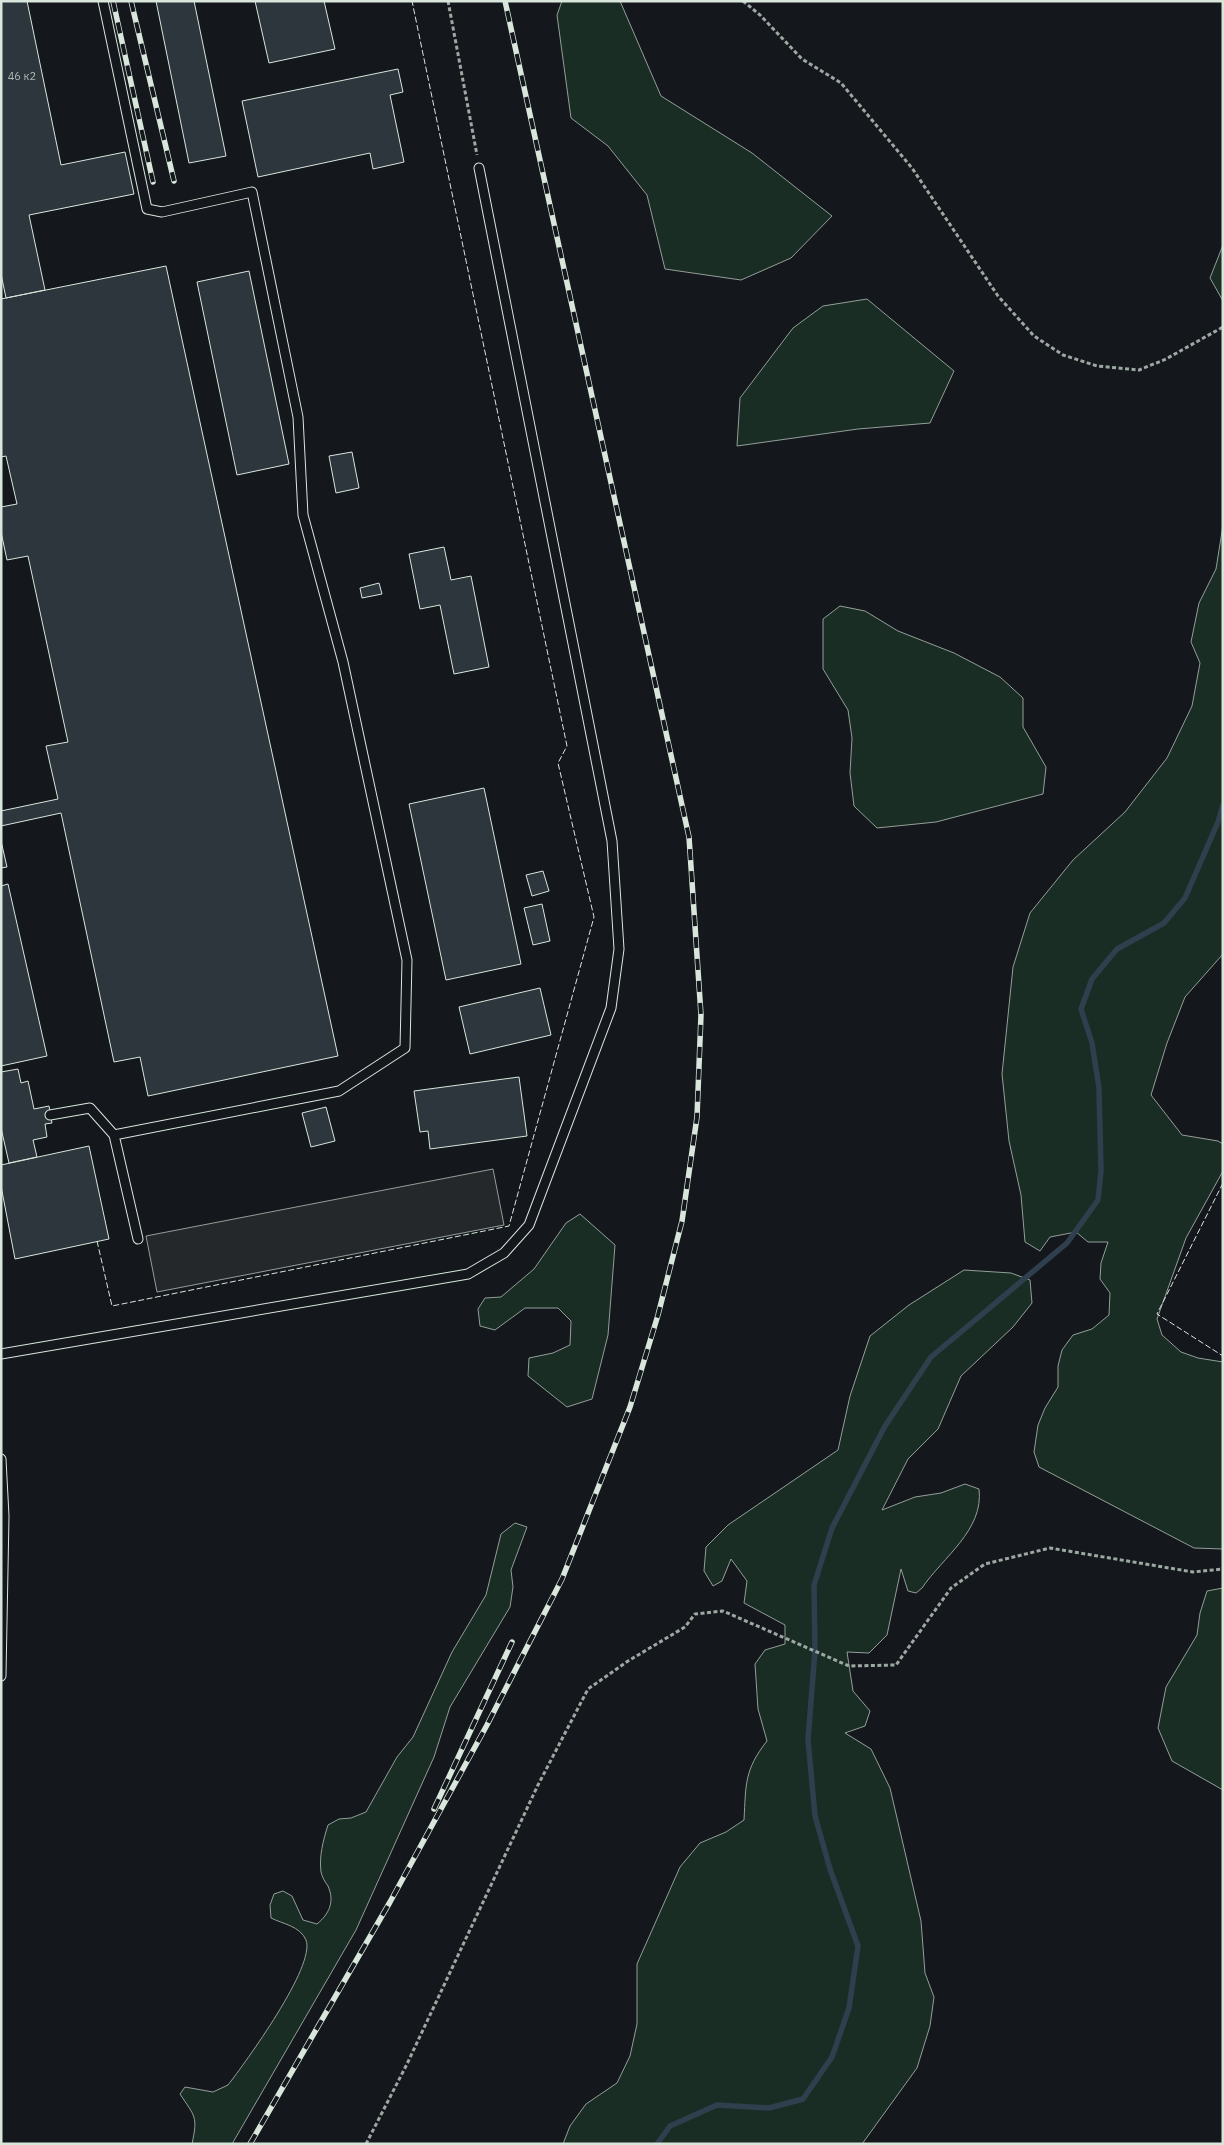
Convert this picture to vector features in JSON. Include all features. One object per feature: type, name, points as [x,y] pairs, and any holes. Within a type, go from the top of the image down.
[{"type":"lane","points":[[103,1],[147,209],[162,212],[252,192],[298,417],[303,514],[343,662],[407,960],[405,1048],[338,1091],[114,1135]]},
{"type":"lane","points":[[1,1354],[468,1274],[504,1254],[529,1225],[611,1008],[619,949],[612,841],[479,168]]},
{"type":"lane","points":[[50,1115],[90,1108],[114,1135],[138,1239]]},
{"type":"lane","points":[[1,1459],[3,1516],[1,1676]]},
{"type":"path","points":[[448,1],[479,168]]},
{"type":"path","points":[[743,1],[760,15],[802,59],[841,83],[912,168],[998,296],[1034,336],[1063,355],[1097,366],[1139,370],[1166,359],[1223,327]]},
{"type":"path","points":[[366,2144],[408,2064],[538,1785],[588,1689],[628,1661],[685,1627],[695,1614],[723,1611],[849,1666],[896,1665],[951,1588],[985,1564],[1050,1548],[1193,1572],[1223,1569]]},
{"type":"green space","points":[[562,1],[620,1],[661,96],[752,153],[832,216],[791,258],[741,280],[665,269],[647,195],[608,146],[571,118],[557,15]]},
{"type":"green space","points":[[1223,245],[1223,301],[1210,278]]},
{"type":"green space","points":[[867,299],[954,371],[930,423],[858,429],[737,446],[740,398],[793,328],[823,306]]},
{"type":"green space","points":[[1223,525],[1223,954],[1185,997],[1167,1043],[1151,1095],[1182,1135],[1218,1141],[1223,1144],[1223,1171],[1186,1238],[1157,1319],[1162,1335],[1181,1352],[1198,1358],[1223,1362],[1223,1549],[1194,1548],[1039,1467],[1034,1452],[1038,1425],[1045,1408],[1058,1387],[1058,1366],[1062,1350],[1073,1335],[1092,1329],[1109,1315],[1110,1293],[1100,1279],[1101,1263],[1108,1242],[1088,1242],[1076,1232],[1050,1237],[1040,1251],[1025,1242],[1021,1195],[1009,1141],[1002,1074],[1013,967],[1030,913],[1073,860],[1125,812],[1167,758],[1192,706],[1200,663],[1191,642],[1199,603],[1216,569]]},
{"type":"green space","points":[[840,606],[865,611],[898,631],[954,653],[1000,677],[1023,698],[1023,727],[1046,767],[1043,794],[936,822],[877,828],[854,806],[850,773],[852,738],[848,710],[823,669],[823,619]]},
{"type":"green space","points":[[580,1214],[615,1245],[608,1335],[592,1399],[567,1407],[528,1376],[529,1358],[553,1353],[570,1345],[571,1321],[558,1308],[525,1308],[495,1330],[480,1326],[478,1309],[485,1298],[501,1297],[534,1269],[566,1223]]},
{"type":"green space","points":[[964,1270],[1011,1273],[1030,1280],[1032,1303],[1013,1327],[961,1376],[938,1429],[908,1459],[882,1510],[915,1497],[941,1493],[965,1484],[979,1489],[979,1504],[969,1530],[916,1593],[908,1591],[901,1569],[887,1635],[869,1653],[847,1652],[853,1691],[870,1711],[865,1726],[845,1733],[871,1749],[890,1788],[921,1921],[925,1973],[934,1997],[930,2026],[917,2068],[862,2144],[563,2144],[570,2126],[586,2104],[617,2083],[630,2056],[637,2024],[637,1964],[680,1867],[700,1843],[726,1832],[744,1820],[746,1787],[750,1770],[759,1751],[767,1741],[758,1709],[755,1664],[765,1650],[785,1644],[785,1625],[744,1603],[747,1581],[731,1559],[722,1581],[713,1586],[704,1571],[706,1547],[728,1525],[838,1450],[850,1396],[870,1336],[909,1305]]},
{"type":"green space","points":[[515,1523],[527,1527],[511,1570],[513,1587],[510,1607],[450,1707],[434,1757],[356,1930],[232,2144],[192,2144],[195,2128],[194,2117],[180,2094],[185,2087],[213,2092],[228,2085],[263,2036],[290,1992],[306,1953],[306,1940],[300,1932],[271,1918],[270,1905],[274,1894],[283,1891],[292,1896],[303,1920],[317,1924],[328,1912],[331,1897],[328,1886],[321,1874],[321,1860],[328,1825],[339,1819],[351,1818],[366,1812],[397,1757],[413,1737],[452,1652],[486,1595],[501,1534]]},
{"type":"green space","points":[[1223,1588],[1223,1790],[1172,1761],[1158,1728],[1166,1687],[1197,1635],[1200,1613],[1207,1591]]},
{"type":"shaded area","points":[[493,1169],[504,1225],[157,1292],[146,1236]]},
{"type":"building","points":[[1,1],[27,1],[61,165],[125,152],[134,194],[29,215],[45,290],[6,298],[1,274]]},
{"type":"building","points":[[156,1],[194,1],[226,156],[189,163]]},
{"type":"building","points":[[255,1],[324,1],[335,49],[269,63]]},
{"type":"building","points":[[398,69],[403,92],[390,95],[404,162],[373,169],[370,153],[258,177],[242,101]]},
{"type":"building","points":[[166,266],[338,1056],[148,1096],[140,1057],[114,1062],[61,813],[1,826],[1,811],[58,799],[46,746],[68,742],[28,556],[7,560],[1,532],[1,507],[17,504],[6,456],[1,457],[1,299]]},
{"type":"building","points":[[249,271],[289,464],[237,475],[197,282]]},
{"type":"building","points":[[352,452],[359,488],[336,493],[329,456]]},
{"type":"building","points":[[444,547],[451,580],[471,576],[489,667],[454,674],[440,605],[420,609],[409,554]]},
{"type":"building","points":[[379,583],[382,594],[362,598],[360,588]]},
{"type":"building","points":[[484,788],[521,964],[446,980],[409,804]]},
{"type":"building","points":[[1,841],[7,867],[1,868]]},
{"type":"building","points":[[543,871],[549,891],[532,896],[526,875]]},
{"type":"building","points":[[8,884],[47,1056],[1,1066],[1,886]]},
{"type":"building","points":[[542,904],[550,941],[533,945],[524,908]]},
{"type":"building","points":[[540,988],[551,1035],[470,1054],[459,1007]]},
{"type":"building","points":[[18,1069],[21,1083],[28,1081],[34,1109],[49,1106],[52,1123],[45,1124],[47,1137],[33,1140],[37,1157],[9,1163],[1,1128],[1,1072]]},
{"type":"building","points":[[519,1077],[527,1136],[430,1149],[428,1131],[420,1132],[414,1091]]},
{"type":"building","points":[[326,1107],[335,1141],[311,1147],[302,1113]]},
{"type":"building","points":[[89,1146],[109,1239],[15,1259],[1,1186],[1,1165]]},
{"type":"waterway","points":[[657,2144],[670,2126],[717,2105],[769,2108],[803,2099],[832,2057],[849,2008],[858,1946],[830,1869],[815,1816],[808,1740],[815,1650],[814,1585],[832,1528],[885,1426],[931,1357],[1067,1243],[1098,1200],[1101,1171],[1099,1088],[1092,1043],[1081,1009],[1092,979],[1117,949],[1164,923],[1185,898],[1218,822],[1223,805]]},
{"type":"railway","points":[[113,1],[153,182]]},
{"type":"railway","points":[[131,1],[174,181]]},
{"type":"railway","points":[[250,2144],[390,1902],[487,1725],[562,1579],[630,1407],[658,1315],[682,1221],[697,1117],[701,1015],[689,837],[505,1]]},
{"type":"railway","points":[[434,1809],[512,1642]]},
{"type":"fence","points":[[97,1241],[112,1306],[509,1226],[594,917],[558,763],[567,746],[412,1]]},
{"type":"fence","points":[[1223,1183],[1157,1314],[1223,1356]]}]
